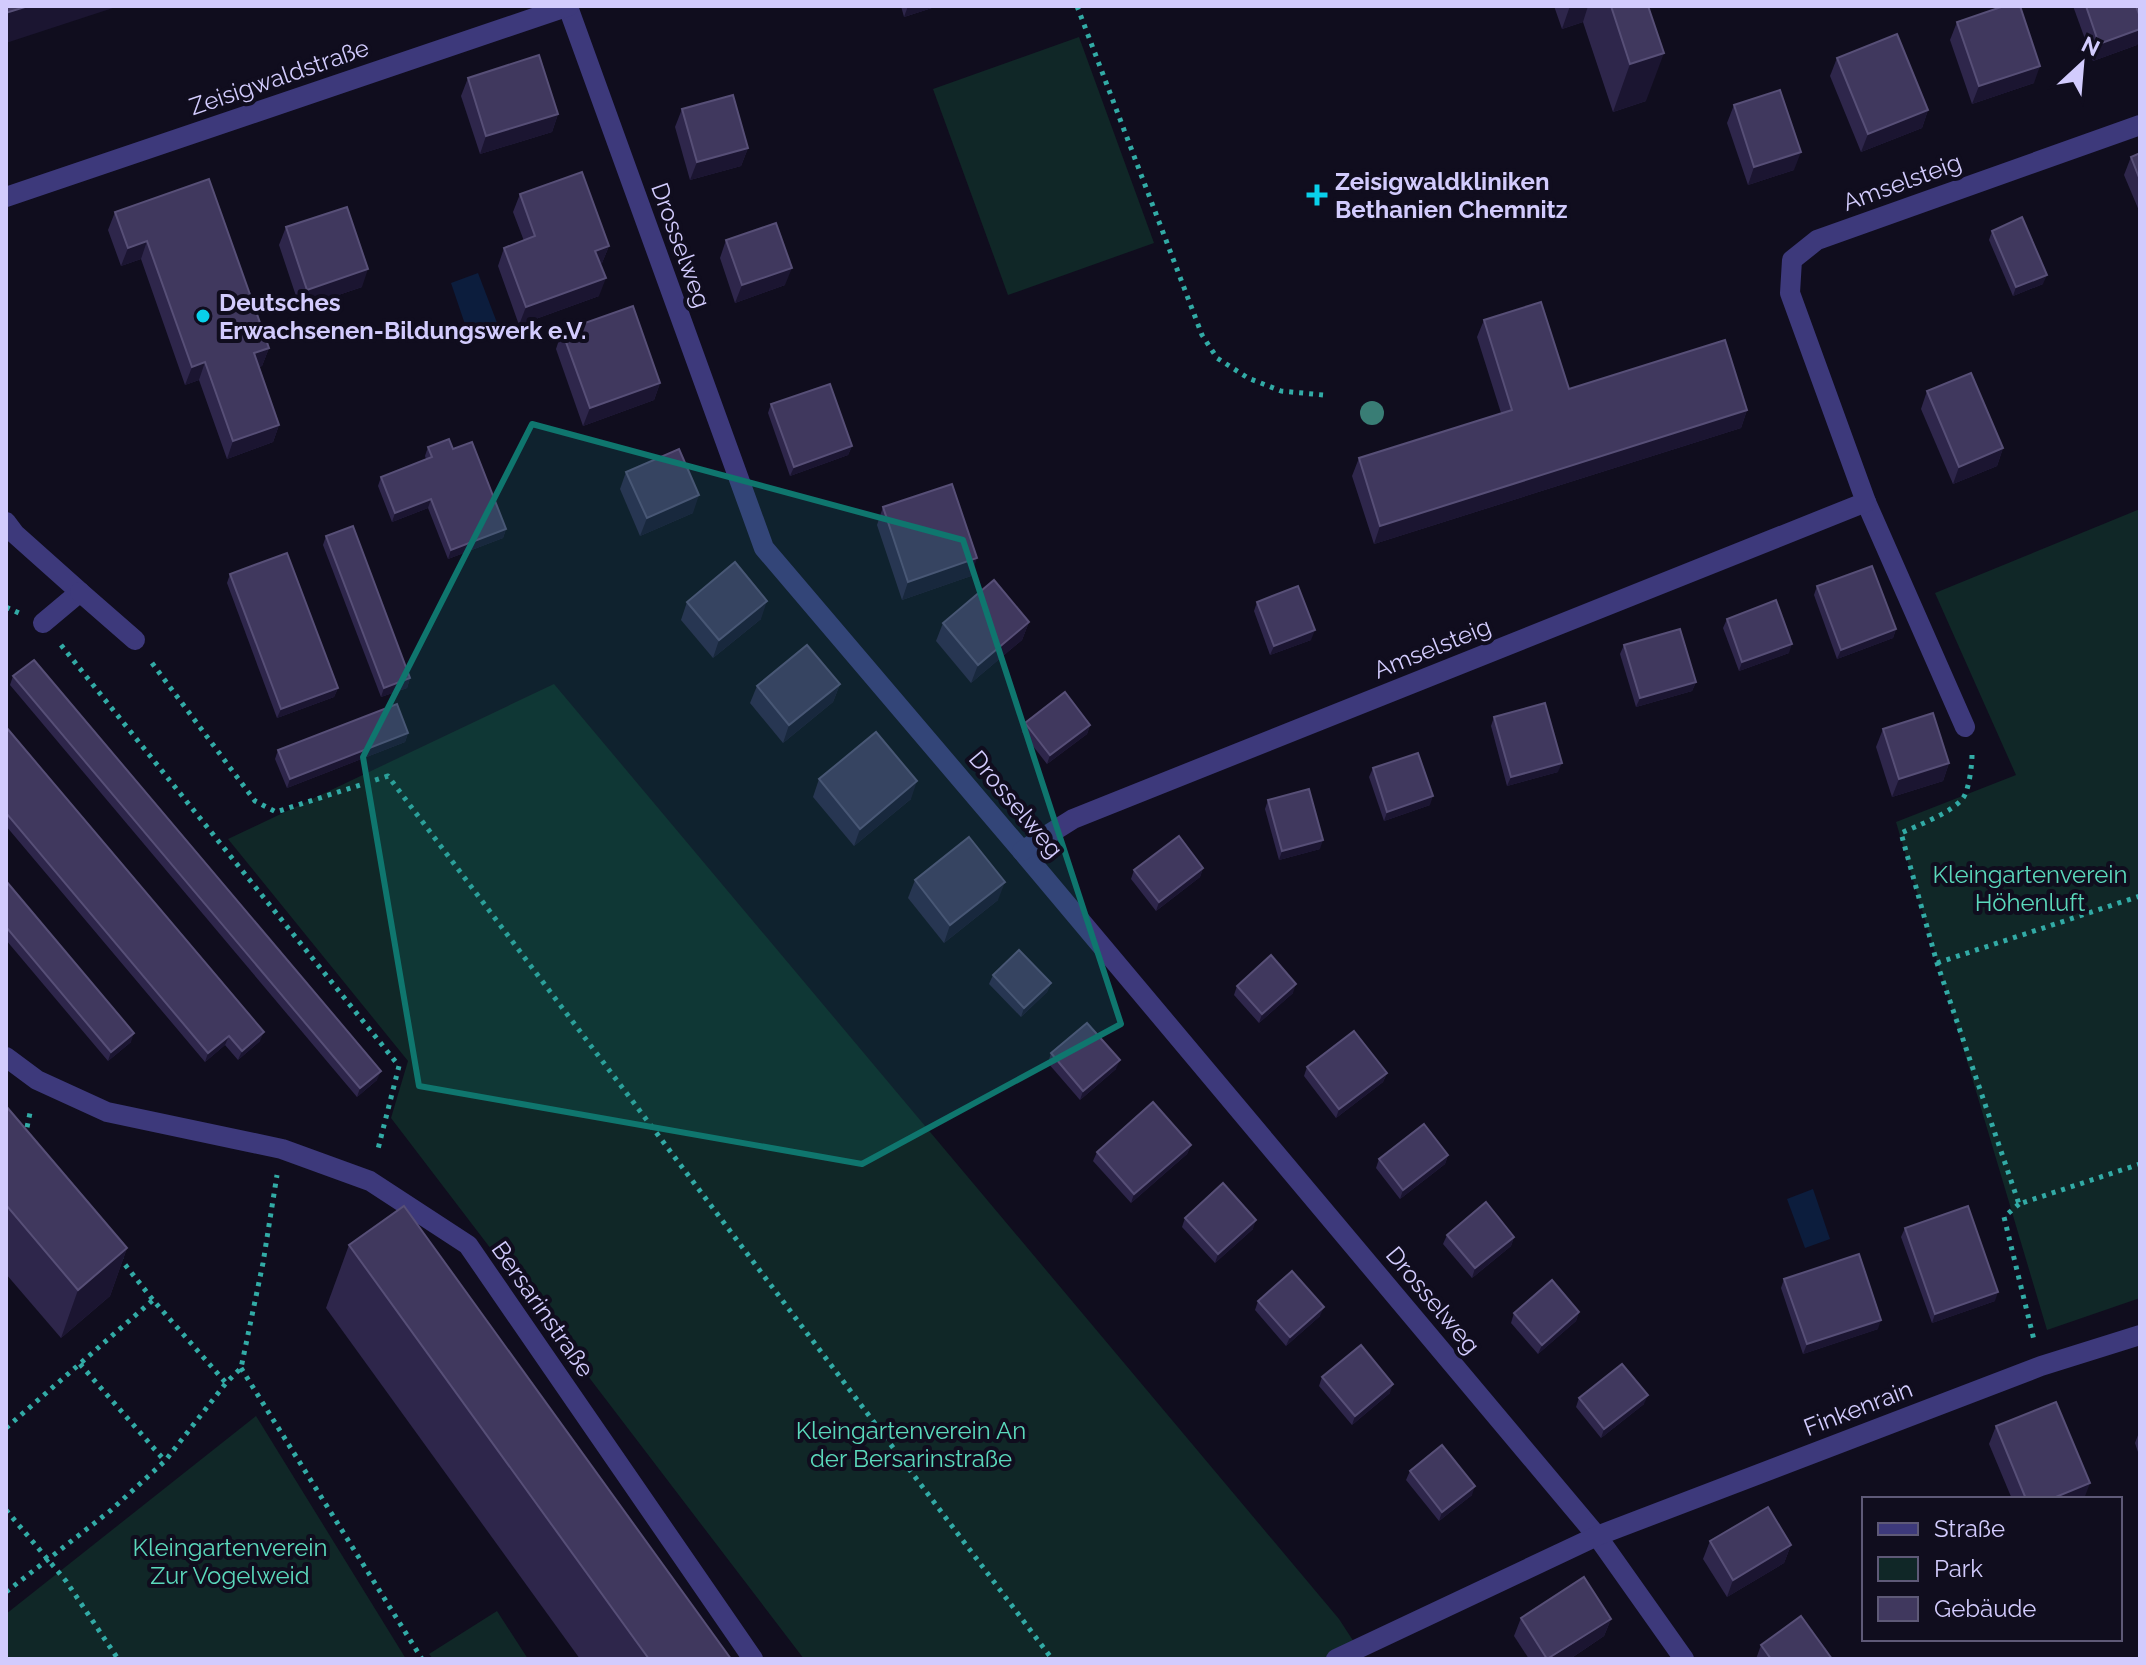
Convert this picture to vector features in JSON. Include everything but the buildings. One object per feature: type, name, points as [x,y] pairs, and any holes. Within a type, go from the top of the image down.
[{"type":"street","name":"Zeisigwaldstraße","points":[[6,197],[569,6]]},
{"type":"street","name":"Drosselweg","points":[[569,6],[764,548],[1597,1536],[1684,1659]]},
{"type":"street","name":"Amselsteig","points":[[1965,727],[1866,502],[1790,293],[1792,260],[1817,240],[2140,125]]},
{"type":"street","name":"Amselsteig","points":[[1022,851],[1073,819],[1866,502]]},
{"type":"street","points":[[6,522],[15,534],[135,640]]},
{"type":"street","points":[[43,623],[80,592]]},
{"type":"street","name":"Bersarinstraße","points":[[6,1057],[37,1080],[107,1112],[282,1149],[370,1181],[468,1245],[753,1659]]},
{"type":"street","name":"Finkenrain","points":[[1597,1536],[2041,1366],[2140,1335]]},
{"type":"street","points":[[1336,1659],[1597,1536]]},
{"type":"path","points":[[1077,6],[1202,335],[1217,358],[1248,378],[1281,391],[1323,395]]},
{"type":"path","points":[[43,623],[399,1066],[370,1181]]},
{"type":"path","points":[[135,640],[255,801],[276,812],[388,776],[1052,1659]]},
{"type":"path","points":[[1965,727],[1972,743],[1972,767],[1963,798],[1941,814],[1901,833],[1937,963],[2019,1204]]},
{"type":"path","points":[[1937,963],[2140,896]]},
{"type":"path","points":[[24,1141],[37,1080]]},
{"type":"path","points":[[6,1592],[110,1511],[165,1461],[241,1368],[282,1149]]},
{"type":"path","points":[[2041,1366],[2004,1217],[2019,1204],[2140,1164]]},
{"type":"path","points":[[114,1251],[226,1383]]},
{"type":"path","points":[[6,1428],[153,1300]]},
{"type":"path","points":[[80,1364],[165,1461]]},
{"type":"path","points":[[241,1368],[422,1659]]},
{"type":"path","points":[[6,1510],[66,1581],[118,1659]]},
{"type":"highlighted area","points":[[532,424],[963,540],[1121,1024],[862,1164],[419,1086],[363,757]]},
{"type":"green space","points":[[1079,37],[1154,243],[1008,295],[933,89]]},
{"type":"green space","name":"Kleingartenverein Höhenluft","points":[[2140,509],[2140,1298],[2047,1330],[1896,822],[2016,775],[1935,593]]},
{"type":"green space","name":"Kleingartenverein An der Bersarinstraße","points":[[554,684],[1339,1619],[1365,1659],[804,1659],[391,1118],[408,1061],[228,839]]},
{"type":"green space","name":"Kleingartenverein Zur Vogelweid","points":[[256,1416],[406,1659],[6,1659],[6,1614]]},
{"type":"green space","points":[[497,1611],[528,1659],[433,1659],[429,1654]]},
{"type":"water","points":[[478,273],[499,328],[470,339],[451,283]]},
{"type":"water","points":[[1813,1189],[1830,1239],[1805,1248],[1787,1199]]},
{"type":"place","name":"Zeisigwaldkliniken Bethanien Chemnitz","points":[[1317,195]]},
{"type":"place","name":"Deutsches Erwachsenen-Bildungswerk e.V.","points":[[203,316]]}]
